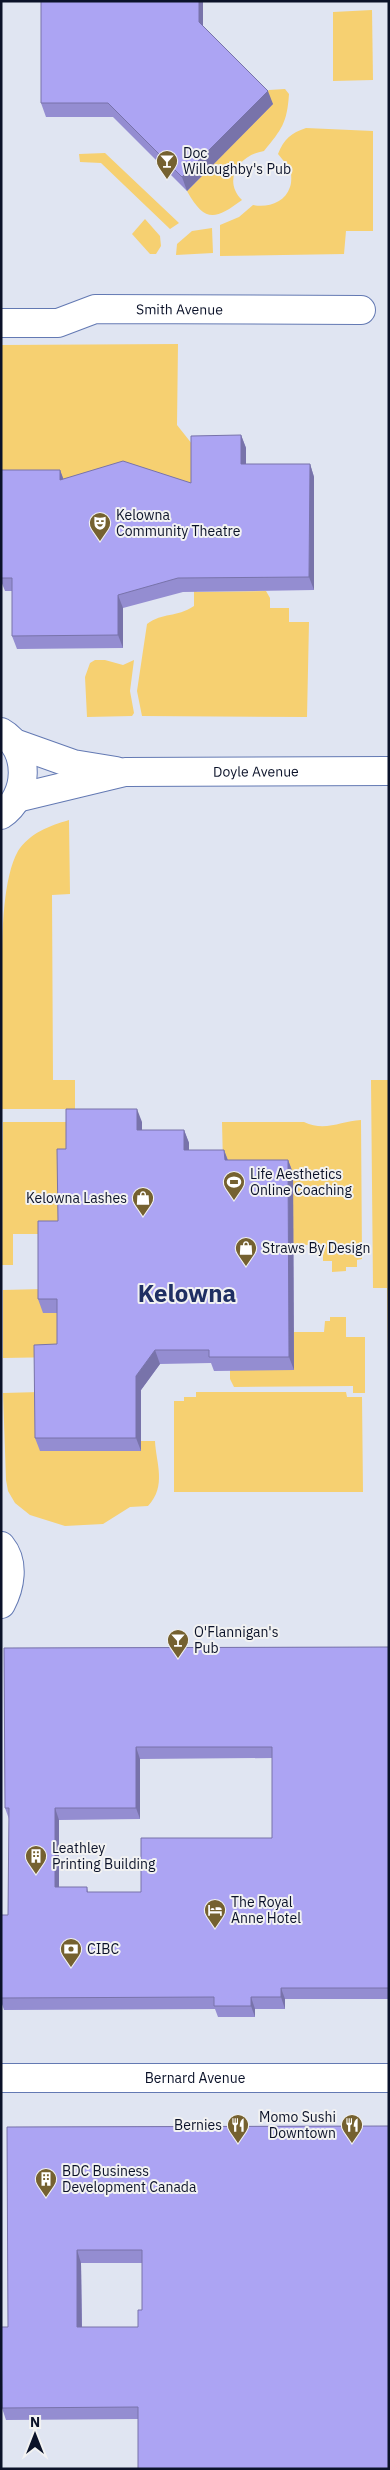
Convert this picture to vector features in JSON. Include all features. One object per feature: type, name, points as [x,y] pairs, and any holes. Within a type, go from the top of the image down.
[{"type":"street","name":"Smith Avenue","points":[[1,323],[58,323],[95,309],[361,310]]},
{"type":"street","name":"Doyle Avenue","points":[[8,738],[74,764],[125,772],[389,771]]},
{"type":"street","points":[[8,738],[20,755],[23,768],[22,784],[9,806]]},
{"type":"street","name":"Doyle Avenue","points":[[9,806],[125,772]]},
{"type":"street","points":[[1,1546],[10,1568],[9,1589],[1,1604]]},
{"type":"street","name":"Bernard Avenue","points":[[1,2078],[389,2078]]},
{"type":"shaded area","points":[[372,10],[373,80],[333,81],[333,12]]},
{"type":"shaded area","points":[[285,89],[289,94],[287,112],[279,131],[264,151],[255,153],[247,158],[236,170],[233,184],[242,200],[225,212],[217,214],[211,215],[199,209],[187,191],[272,104],[264,96],[269,90]]},
{"type":"shaded area","points":[[306,128],[373,131],[373,231],[346,231],[344,254],[220,256],[220,225],[239,217],[253,205],[264,206],[280,201],[288,192],[291,183],[291,170],[278,154],[289,137]]},
{"type":"shaded area","points":[[105,153],[179,223],[170,229],[101,163],[80,162],[79,154]]},
{"type":"shaded area","points":[[145,219],[160,236],[161,246],[156,254],[150,254],[132,234]]},
{"type":"shaded area","points":[[212,228],[213,253],[176,255],[177,244],[192,231]]},
{"type":"shaded area","points":[[178,344],[177,425],[196,449],[196,496],[88,486],[2,483],[2,345]]},
{"type":"shaded area","points":[[194,588],[197,592],[266,591],[270,598],[270,608],[289,608],[289,622],[309,622],[307,717],[142,716],[137,691],[147,624],[153,620],[187,610],[194,606]]},
{"type":"shaded area","points":[[95,660],[105,660],[123,665],[134,660],[130,691],[134,713],[132,716],[87,717],[85,677],[90,663]]},
{"type":"shaded area","points":[[69,820],[70,894],[52,895],[53,1080],[75,1080],[75,1109],[2,1109],[2,940],[8,881],[18,851],[28,839],[40,831]]},
{"type":"shaded area","points":[[371,1080],[389,1080],[389,1435],[387,1288],[373,1288]]},
{"type":"shaded area","points":[[361,1120],[362,1259],[357,1260],[357,1267],[346,1267],[346,1271],[332,1272],[332,1261],[323,1261],[323,1254],[309,1254],[309,1245],[293,1245],[223,1164],[222,1122],[304,1122],[312,1125],[326,1126]]},
{"type":"shaded area","points":[[3,1122],[71,1122],[63,1234],[13,1234],[13,1265],[2,1265]]},
{"type":"shaded area","points":[[43,1289],[61,1313],[61,1357],[3,1358],[3,1290]]},
{"type":"shaded area","points":[[330,1317],[346,1317],[346,1337],[365,1337],[365,1393],[353,1393],[353,1386],[234,1387],[230,1379],[230,1370],[294,1370],[293,1332],[324,1332],[325,1321],[330,1321]]},
{"type":"shaded area","points":[[40,1392],[40,1451],[141,1451],[141,1441],[155,1441],[159,1482],[154,1498],[148,1506],[130,1507],[103,1524],[65,1526],[30,1515],[15,1503],[8,1491],[6,1480],[3,1393]]},
{"type":"shaded area","points":[[196,1392],[346,1392],[347,1397],[362,1397],[363,1492],[174,1492],[174,1401],[184,1401],[184,1397],[196,1397]]},
{"type":"building","points":[[41,1],[199,1],[199,22],[268,91],[182,177],[108,103],[41,103]]},
{"type":"building","points":[[241,435],[241,464],[310,464],[309,577],[178,578],[118,595],[118,635],[12,636],[12,578],[1,578],[1,470],[60,470],[60,480],[123,461],[191,483],[191,436]]},
{"type":"building","points":[[66,1109],[137,1109],[137,1130],[184,1130],[184,1150],[224,1150],[225,1160],[288,1160],[289,1357],[209,1357],[209,1350],[155,1350],[136,1376],[136,1438],[35,1438],[34,1345],[57,1344],[57,1299],[38,1299],[38,1221],[58,1221],[57,1149],[66,1149]]},
{"type":"building","points":[[389,1647],[389,1988],[281,1988],[281,1997],[251,1997],[251,2006],[214,2006],[214,1997],[1,1998],[1,1915],[8,1915],[9,1808],[5,1808],[4,1648]],"holes":[[[136,1747],[272,1747],[272,1838],[141,1838],[141,1892],[87,1892],[87,1887],[55,1887],[55,1808],[136,1808]]]},
{"type":"building","points":[[389,2126],[389,2469],[138,2469],[138,2407],[2,2408],[1,2327],[8,2327],[7,2127]],"holes":[[[77,2250],[142,2250],[142,2310],[138,2310],[138,2327],[77,2327]]]},
{"type":"place","name":"Doc Willoughby's Pub","points":[[167,180]]},
{"type":"place","name":"Kelowna Community Theatre","points":[[100,542]]},
{"type":"place","name":"Life Aesthetics Online Coaching","points":[[234,1201]]},
{"type":"place","name":"Kelowna Lashes","points":[[143,1217]]},
{"type":"place","name":"Straws By Design","points":[[246,1267]]},
{"type":"place","name":"O'Flannigan's Pub","points":[[178,1659]]},
{"type":"place","name":"Leathley Printing Building","points":[[36,1875]]},
{"type":"place","name":"The Royal Anne Hotel","points":[[215,1929]]},
{"type":"place","name":"CIBC","points":[[71,1968]]},
{"type":"place","name":"Bernies","points":[[238,2144]]},
{"type":"place","name":"Momo Sushi Downtown","points":[[352,2144]]},
{"type":"place","name":"BDC Business Development Canada","points":[[46,2198]]},
{"type":"district","name":"Kelowna","points":[[187,1294]]}]
